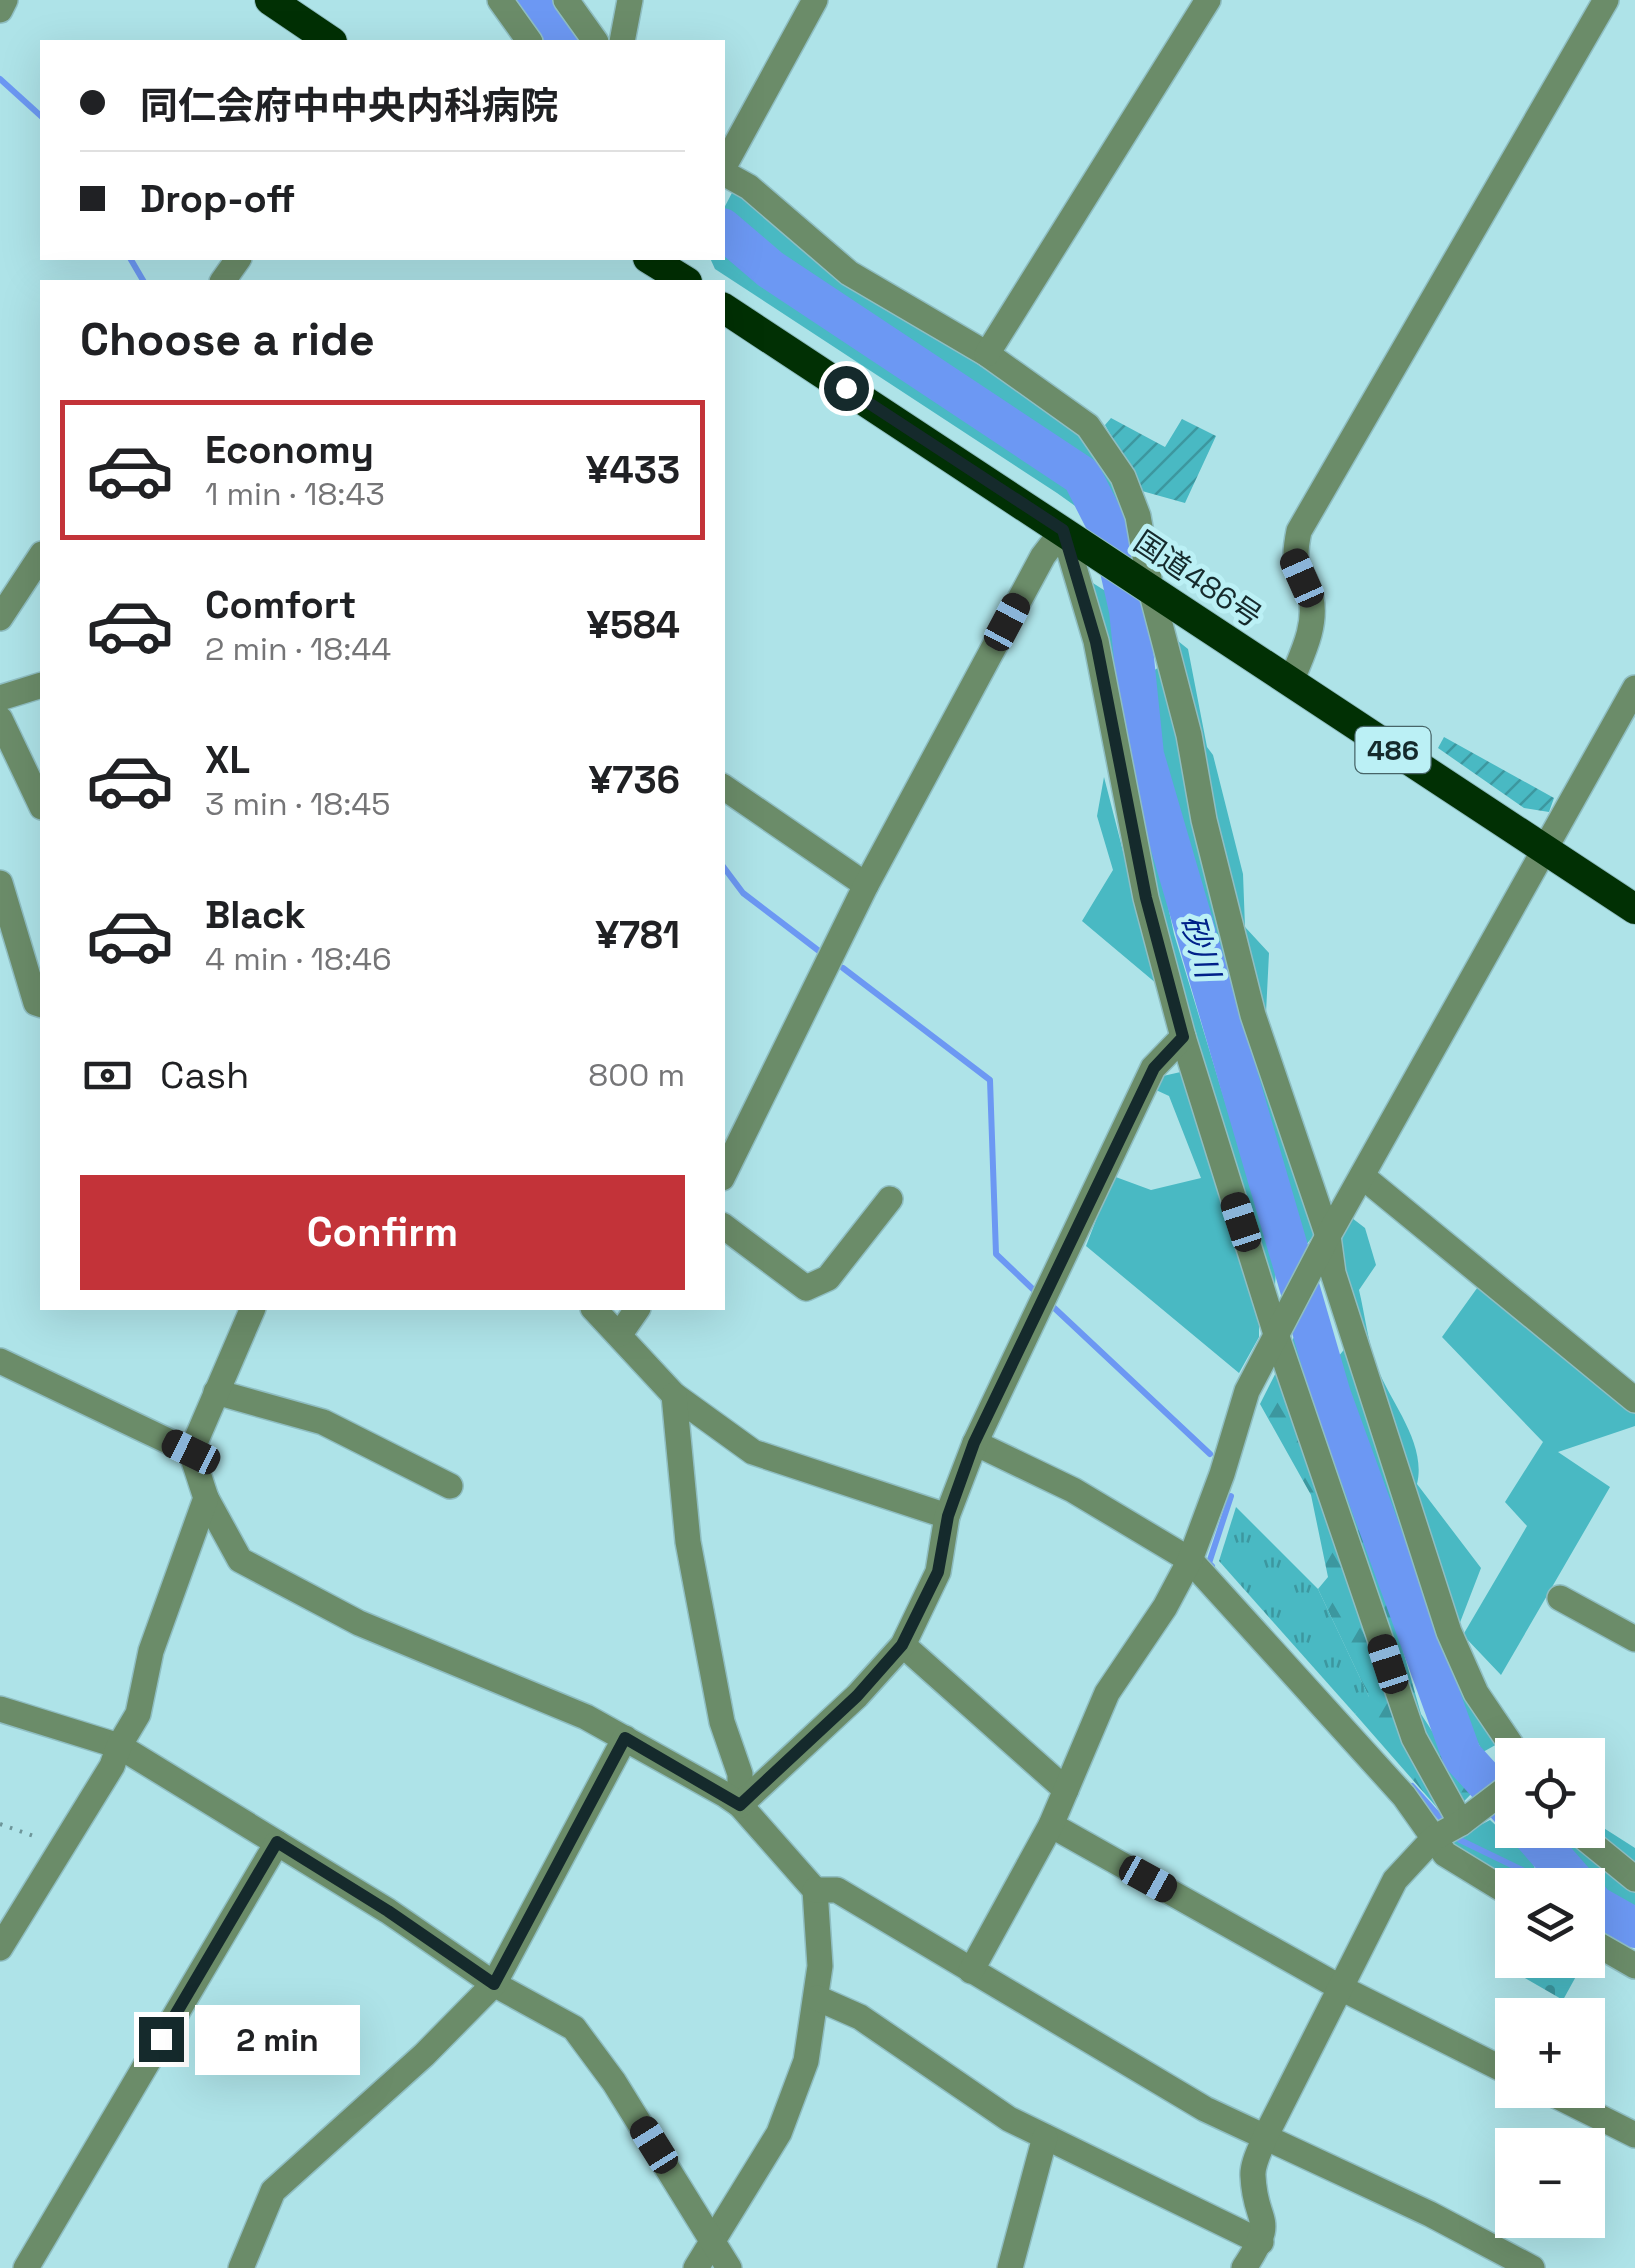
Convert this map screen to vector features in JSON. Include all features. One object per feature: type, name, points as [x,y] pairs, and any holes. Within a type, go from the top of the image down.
[{"type":"highway","points":[[270,0],[329,40]]},
{"type":"highway","name":"国道486号","points":[[725,309],[1635,909]]},
{"type":"street","points":[[0,10],[5,0]]},
{"type":"street","points":[[500,0],[529,40]]},
{"type":"street","points":[[566,0],[595,40]]},
{"type":"street","points":[[622,40],[630,0]]},
{"type":"street","points":[[725,166],[816,0]]},
{"type":"street","points":[[986,354],[1208,0]]},
{"type":"street","points":[[1291,682],[1311,632],[1311,598],[1293,559],[1298,531],[1606,0]]},
{"type":"street","points":[[725,173],[749,187],[850,273],[986,354],[1088,426],[1123,477],[1138,516],[1151,590],[1189,735],[1204,820],[1253,1015],[1328,1236],[1334,1273],[1449,1632],[1476,1693],[1506,1738]]},
{"type":"street","points":[[725,1172],[866,885],[1043,556],[1074,537],[1146,898],[1183,1037],[1276,1334],[1414,1738],[1461,1824]]},
{"type":"street","points":[[0,618],[40,557]]},
{"type":"street","points":[[0,698],[40,686]]},
{"type":"street","points":[[971,1971],[1051,1825],[1107,1693],[1166,1606],[1190,1560],[1247,1391],[1276,1334],[1635,688]]},
{"type":"street","points":[[0,719],[40,803]]},
{"type":"street","points":[[725,788],[866,885]]},
{"type":"street","points":[[0,883],[36,1003],[40,1004]]},
{"type":"street","points":[[740,1805],[857,1696],[902,1645],[938,1572],[948,1516],[974,1443],[1154,1068],[1183,1037]]},
{"type":"street","points":[[1362,1176],[1635,1400]]},
{"type":"street","points":[[725,1226],[806,1288],[828,1278],[890,1199]]},
{"type":"street","points":[[252,1310],[191,1452],[206,1498],[240,1560],[360,1623],[586,1717],[625,1738],[740,1805],[815,1890],[820,1966],[806,2061],[779,2133],[696,2268]]},
{"type":"street","points":[[595,1310],[674,1396],[753,1452],[948,1516]]},
{"type":"street","points":[[620,1334],[637,1310]]},
{"type":"street","points":[[0,1362],[191,1452]]},
{"type":"street","points":[[216,1392],[323,1422],[450,1486]]},
{"type":"street","points":[[674,1396],[688,1542],[722,1722],[740,1774],[740,1805]]},
{"type":"street","points":[[974,1443],[1073,1490],[1190,1560],[1404,1796],[1446,1854],[1495,1884]]},
{"type":"street","points":[[0,1948],[112,1766],[138,1714],[151,1650],[206,1498]]},
{"type":"street","points":[[1560,1598],[1635,1639]]},
{"type":"street","points":[[902,1645],[1066,1790]]},
{"type":"street","points":[[0,1709],[120,1746],[388,1911],[494,1984],[574,2028],[614,2082],[729,2268]]},
{"type":"street","points":[[241,2268],[273,2191],[424,2055],[494,1984],[625,1738]]},
{"type":"street","points":[[1244,2268],[1265,2228],[1252,2174],[1265,2137],[1395,1880],[1434,1838],[1461,1824],[1495,1797]]},
{"type":"street","points":[[1051,1825],[1341,1988],[1495,2065]]},
{"type":"street","points":[[26,2268],[277,1842]]},
{"type":"street","points":[[1597,1848],[1635,1879]]},
{"type":"street","points":[[815,1890],[837,1890],[1205,2109],[1430,2214],[1532,2268]]},
{"type":"street","points":[[1605,1949],[1635,1966]]},
{"type":"street","points":[[817,1998],[860,2017],[1009,2120],[1261,2242]]},
{"type":"street","points":[[1580,2108],[1635,2135]]},
{"type":"street","points":[[1010,2268],[1045,2137]]},
{"type":"path","points":[[0,1824],[62,1846]]},
{"type":"green space","points":[[734,189],[1078,429],[1114,477],[1134,548],[1057,493],[715,269],[711,260],[725,260],[725,206]]},
{"type":"green space","points":[[1111,418],[1165,447],[1182,419],[1216,436],[1185,503],[1142,491],[1105,425]]},
{"type":"green space","points":[[1085,578],[1118,599],[1135,752],[1174,934],[1276,1269],[1274,1301],[1152,892]]},
{"type":"green space","points":[[1173,637],[1188,649],[1207,747],[1213,755],[1243,874],[1245,927],[1269,953],[1265,1033]]},
{"type":"green space","points":[[1164,664],[1316,1233],[1305,1246],[1229,1015],[1147,726],[1153,671]]},
{"type":"green space","points":[[1444,737],[1554,798],[1549,812],[1524,808],[1438,748]]},
{"type":"green space","points":[[1104,777],[1157,984],[1082,921],[1113,870],[1097,816]]},
{"type":"green space","points":[[1185,1071],[1259,1306],[1259,1337],[1239,1373],[1086,1246],[1113,1176],[1151,1190],[1201,1178],[1169,1096],[1156,1090],[1163,1076]]},
{"type":"green space","points":[[1352,1218],[1365,1228],[1376,1265],[1359,1290],[1377,1367],[1412,1438],[1419,1469],[1417,1484],[1481,1568],[1449,1651],[1496,1738],[1495,1745],[1483,1752],[1462,1714],[1422,1613],[1333,1363],[1347,1346],[1336,1244]]},
{"type":"green space","points":[[1480,1284],[1635,1410],[1635,1426],[1558,1452],[1610,1487],[1501,1675],[1463,1635],[1527,1526],[1505,1502],[1543,1442],[1442,1337]]},
{"type":"green space","points":[[1294,1337],[1320,1384],[1373,1544],[1421,1714],[1472,1793],[1447,1819],[1355,1714],[1369,1697],[1318,1589],[1328,1577],[1311,1495],[1260,1404]]},
{"type":"green space","points":[[1236,1507],[1318,1589],[1371,1701],[1355,1714],[1219,1561]]},
{"type":"green space","points":[[1490,1820],[1495,1825],[1495,1848],[1520,1848],[1535,1868],[1495,1868],[1495,1875],[1444,1844]]},
{"type":"green space","points":[[1605,1829],[1635,1848],[1635,1913],[1605,1900],[1605,1868],[1572,1868],[1555,1848],[1605,1848]]},
{"type":"green space","points":[[1525,1978],[1575,1978],[1564,1998]]},
{"type":"waterway","name":"砂川","points":[[534,0],[563,40]]},
{"type":"waterway","points":[[0,79],[40,115]]},
{"type":"waterway","name":"砂川","points":[[725,231],[770,269],[1082,476],[1112,535],[1129,610],[1144,755],[1331,1395],[1462,1756],[1495,1792]]},
{"type":"waterway","points":[[131,260],[143,280]]},
{"type":"waterway","points":[[725,869],[743,893],[819,951]]},
{"type":"waterway","points":[[843,968],[990,1080],[996,1254],[1039,1295]]},
{"type":"waterway","points":[[1049,1303],[1210,1454]]},
{"type":"waterway","points":[[1212,1566],[1209,1563],[1231,1496]]},
{"type":"waterway","points":[[1412,1786],[1447,1825]]},
{"type":"waterway","points":[[1455,1834],[1518,1868]]},
{"type":"waterway","name":"砂川","points":[[1545,1848],[1562,1868]]},
{"type":"waterway","name":"砂川","points":[[1605,1911],[1635,1928]]},
{"type":"route","points":[[161,2039],[277,1842],[388,1911],[494,1984],[625,1738],[740,1805],[857,1696],[902,1645],[938,1572],[948,1516],[974,1443],[1154,1068],[1183,1037],[1146,898],[1096,642],[1063,530],[846,388]]}]
